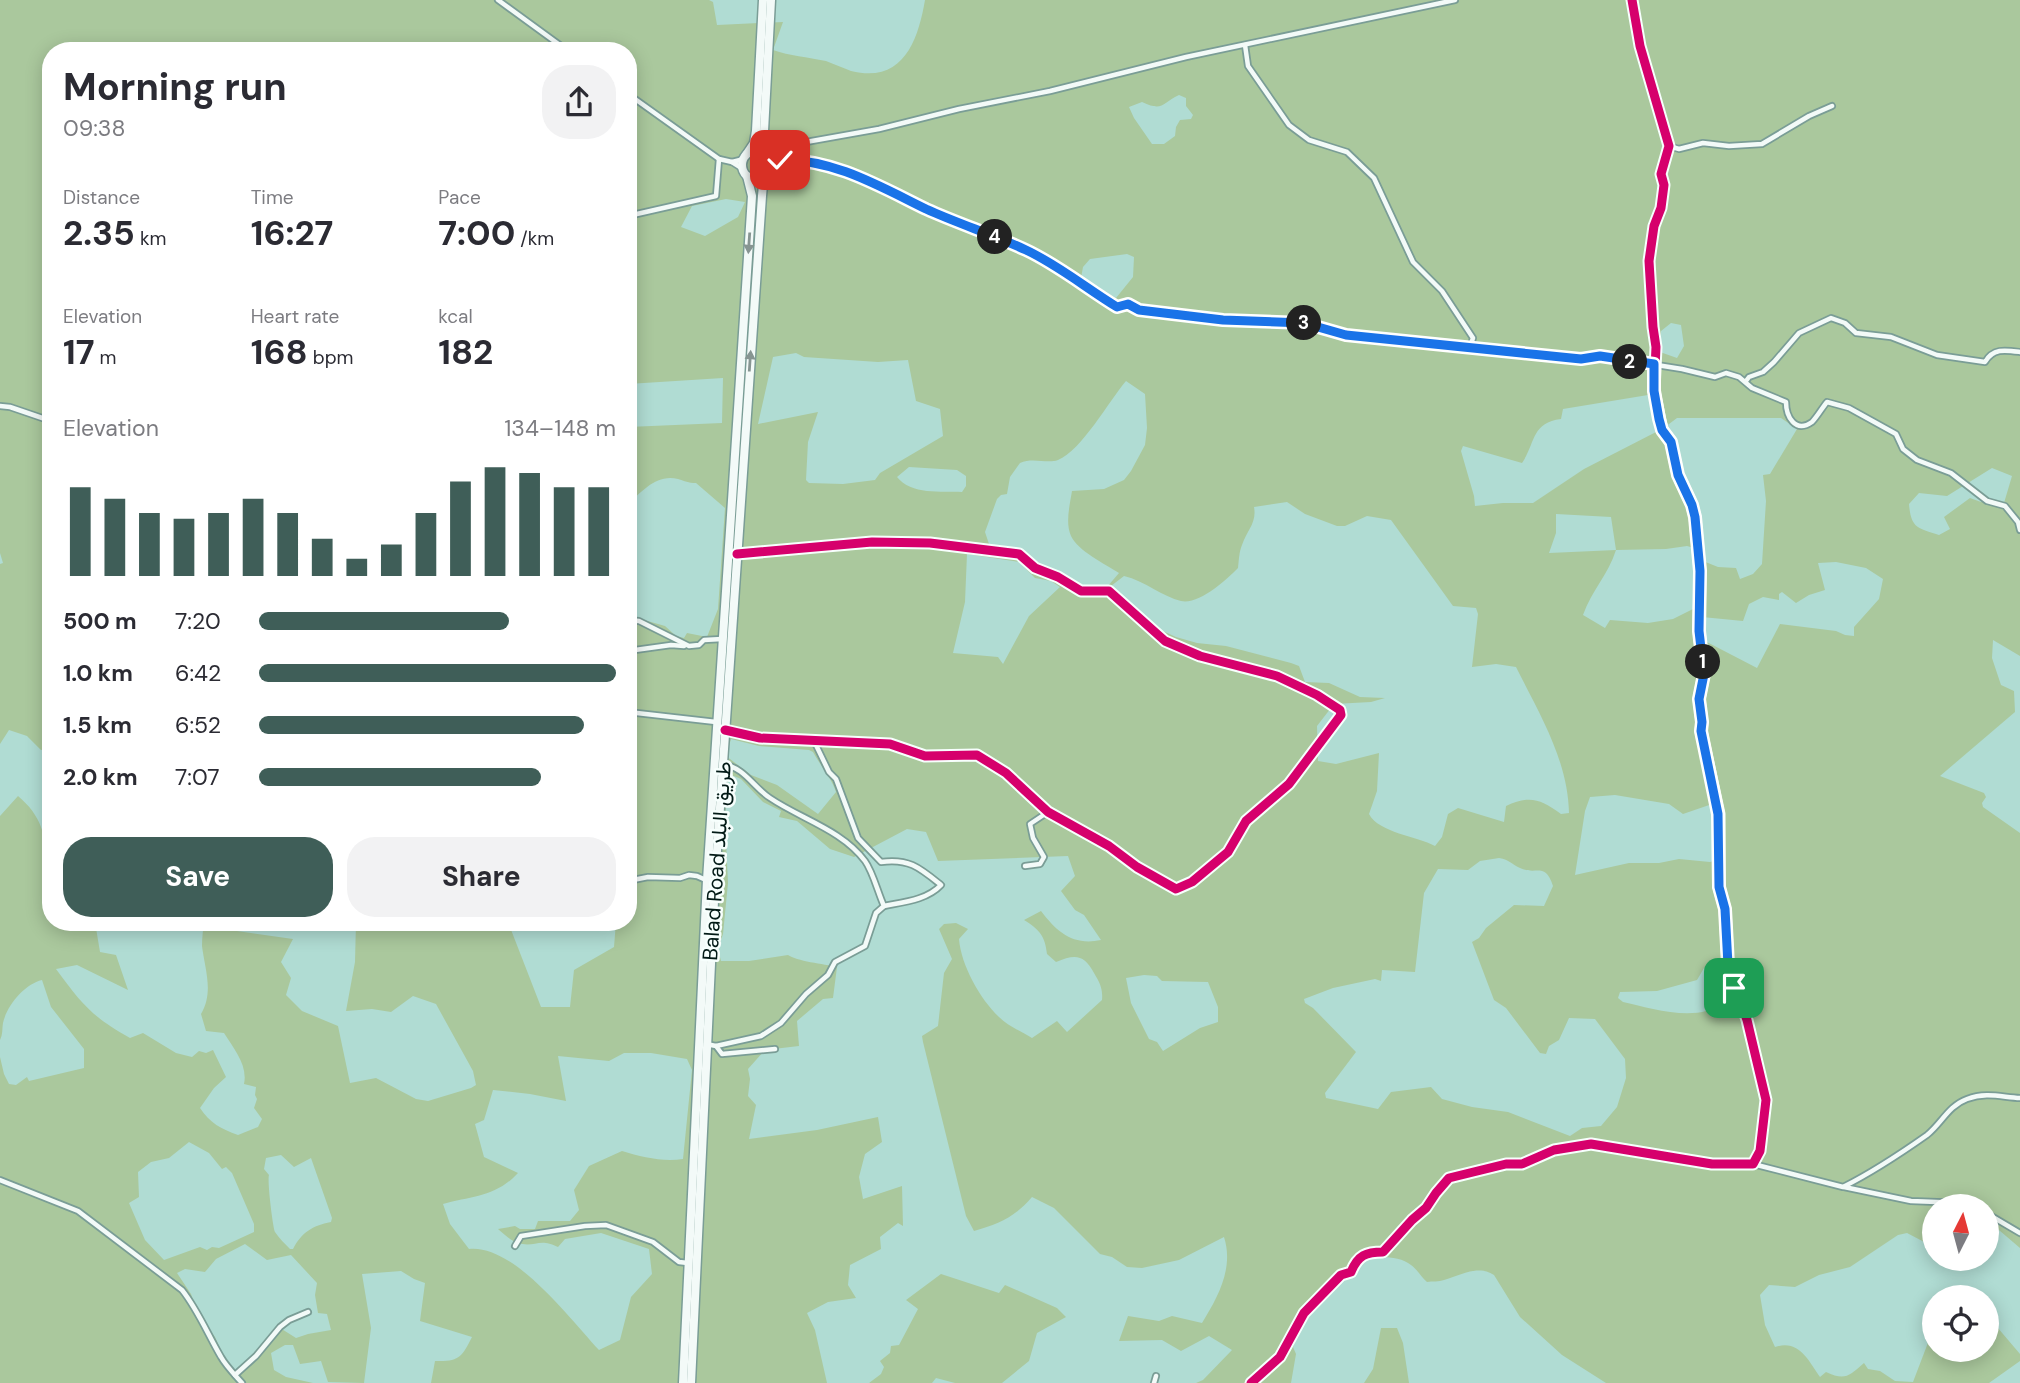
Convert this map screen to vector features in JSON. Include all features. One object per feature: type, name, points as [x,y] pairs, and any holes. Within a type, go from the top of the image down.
[{"type":"highway","points":[[763,0],[756,131],[754,143],[745,157],[745,172],[761,179],[769,174],[774,161],[765,144],[764,131],[771,0]]},
{"type":"highway","points":[[745,157],[759,150],[774,161]]},
{"type":"highway","name":"Balad Road طريق البلد","points":[[691,1383],[707,880],[752,196],[745,172]]},
{"type":"highway","name":"Balad Road طريق البلد","points":[[683,1383],[702,1043],[762,196],[769,174]]},
{"type":"street","points":[[498,0],[556,42]]},
{"type":"street","points":[[774,161],[806,142],[1050,91],[1245,45],[1455,0]]},
{"type":"street","points":[[1632,0],[1640,46],[1669,146],[1661,174],[1664,186],[1661,208],[1654,226],[1649,261],[1656,347],[1654,391],[1662,430],[1671,442],[1678,475],[1695,517],[1700,571],[1699,631],[1704,674],[1699,699],[1701,731],[1718,814],[1719,887],[1725,909],[1728,965],[1746,1020],[1766,1100],[1760,1151],[1753,1164]]},
{"type":"street","points":[[1245,45],[1248,66],[1289,125],[1309,140],[1347,152],[1374,178],[1413,262],[1455,308],[1473,338],[1470,348]]},
{"type":"street","points":[[637,100],[719,159],[732,162],[745,172]]},
{"type":"street","points":[[1669,146],[1679,149],[1703,144],[1762,144],[1809,116],[1832,106]]},
{"type":"street","points":[[732,162],[745,157]]},
{"type":"street","points":[[637,214],[716,196],[719,159]]},
{"type":"street","points":[[774,161],[800,159],[838,169],[882,187],[1025,250],[1055,266],[1117,307],[1128,304],[1139,310],[1223,320],[1304,323],[1346,335],[1470,348],[1581,359],[1600,356],[1715,377],[1726,373],[1746,382],[1752,388],[1786,402],[1787,415],[1793,423],[1799,425],[1811,423],[1827,402],[1849,408],[1896,434],[1903,449],[1917,460],[1951,473],[1987,501],[2005,506],[2018,522],[2020,530]]},
{"type":"street","points":[[1746,382],[1749,377],[1763,372],[1774,362],[1799,333],[1817,326],[1826,318],[1836,318],[1856,333],[1891,337],[1947,357],[1985,362],[1989,354],[2002,349],[2020,352]]},
{"type":"street","points":[[0,406],[42,418]]},
{"type":"street","points":[[725,730],[760,738],[890,744],[925,756],[977,755],[1006,773],[1048,812],[1109,846],[1137,867],[1176,889],[1192,882],[1228,852],[1246,821],[1289,784],[1341,715],[1340,709],[1277,676],[1200,656],[1165,642],[1109,591],[1081,592],[1058,577],[1035,568],[1019,554],[930,542],[872,542],[737,554]]},
{"type":"street","points":[[637,621],[689,646]]},
{"type":"street","points":[[637,650],[671,645],[699,645],[704,640],[723,639]]},
{"type":"street","points":[[637,713],[717,722]]},
{"type":"street","points":[[702,1043],[716,1046],[761,1036],[781,1023],[806,994],[828,975],[835,962],[865,946],[876,913],[884,906],[900,904],[934,892],[941,885],[917,866],[898,860],[881,862],[858,838],[835,779],[828,772],[814,742]]},
{"type":"street","points":[[723,763],[734,766],[769,798],[814,822],[852,847],[866,862],[884,906]]},
{"type":"street","points":[[1025,866],[1041,864],[1044,857],[1033,838],[1030,824],[1048,812]]},
{"type":"street","points":[[637,879],[680,878],[689,875],[707,880]]},
{"type":"street","points":[[716,1046],[722,1054],[775,1049]]},
{"type":"street","points":[[1843,1186],[1871,1173],[1927,1134],[1952,1107],[1967,1099],[1989,1094],[2020,1098]]},
{"type":"street","points":[[1251,1383],[1280,1357],[1304,1313],[1340,1275],[1351,1272],[1356,1260],[1367,1252],[1384,1252],[1450,1178],[1506,1164],[1521,1164],[1555,1150],[1591,1144],[1712,1164],[1753,1164],[1922,1201]]},
{"type":"street","points":[[0,1180],[78,1211],[182,1290],[192,1302],[222,1360],[242,1383]]},
{"type":"street","points":[[1999,1221],[2020,1233]]},
{"type":"street","points":[[515,1246],[521,1236],[606,1225],[653,1242],[679,1262],[688,1263]]},
{"type":"street","points":[[235,1375],[256,1356],[280,1327],[308,1312]]},
{"type":"street","points":[[1154,1383],[1156,1376]]},
{"type":"green space","points":[[0,0],[709,0],[713,2],[717,25],[783,22],[773,50],[826,61],[851,71],[869,73],[884,71],[905,56],[918,30],[925,0],[2020,0],[2020,656],[1993,640],[1992,658],[2001,685],[2014,691],[2015,712],[1940,776],[1984,793],[1986,797],[1982,803],[1983,807],[2020,833],[2020,1248],[1999,1230],[1999,1194],[1922,1194],[1922,1241],[1907,1233],[1898,1235],[1850,1267],[1819,1275],[1795,1287],[1769,1285],[1760,1295],[1765,1325],[1775,1347],[1783,1345],[1797,1348],[1820,1377],[1826,1372],[1846,1376],[1864,1363],[1868,1369],[1880,1371],[1895,1381],[1913,1382],[1922,1358],[1922,1362],[1999,1362],[1999,1329],[2020,1354],[2020,1361],[1989,1383],[1606,1383],[1562,1355],[1520,1317],[1494,1275],[1475,1271],[1442,1281],[1427,1282],[1406,1262],[1380,1257],[1361,1259],[1353,1276],[1345,1277],[1306,1315],[1293,1347],[1296,1354],[1291,1383],[1196,1383],[1203,1380],[1232,1350],[1209,1336],[1181,1351],[1162,1340],[1119,1341],[1128,1316],[1159,1321],[1172,1316],[1202,1323],[1219,1293],[1226,1271],[1227,1249],[1224,1237],[1179,1260],[1142,1268],[1127,1267],[1112,1257],[1100,1254],[1054,1208],[1032,1197],[1006,1219],[974,1231],[966,1216],[923,1042],[922,1036],[938,1026],[944,973],[952,959],[939,929],[944,924],[956,923],[968,929],[959,939],[963,960],[979,991],[1003,1020],[1032,1038],[1057,1021],[1067,1032],[1102,1000],[1099,983],[1087,962],[1074,957],[1056,962],[1047,954],[1041,934],[1024,920],[1041,911],[1066,936],[1082,941],[1101,940],[1084,915],[1075,910],[1061,891],[1075,876],[1068,856],[938,861],[926,832],[907,829],[854,857],[830,849],[797,821],[779,817],[781,811],[763,802],[741,779],[734,776],[728,777],[725,821],[728,883],[723,934],[718,949],[721,961],[749,961],[788,955],[837,967],[833,998],[823,999],[797,1021],[799,1046],[765,1050],[748,1069],[748,1096],[756,1105],[749,1139],[817,1130],[878,1117],[882,1142],[865,1154],[859,1177],[863,1199],[902,1186],[903,1226],[898,1223],[880,1237],[881,1249],[850,1265],[848,1285],[856,1298],[828,1302],[807,1313],[815,1330],[827,1383],[431,1383],[435,1361],[459,1357],[472,1337],[420,1321],[425,1283],[401,1271],[362,1274],[371,1328],[364,1383],[328,1382],[321,1361],[300,1364],[293,1345],[285,1345],[271,1353],[274,1370],[286,1377],[313,1383],[0,1383],[0,1057],[9,1084],[16,1085],[27,1077],[29,1081],[84,1068],[84,1049],[51,1007],[42,980],[29,986],[13,1003],[5,1016],[0,1040],[0,816],[18,796],[36,816],[42,830],[42,931],[96,931],[100,952],[116,955],[128,990],[77,965],[56,969],[88,1008],[130,1038],[143,1033],[176,1053],[192,1057],[199,1051],[206,1053],[213,1050],[226,1077],[214,1088],[200,1108],[216,1125],[238,1135],[258,1127],[262,1119],[254,1108],[257,1099],[256,1087],[244,1084],[244,1070],[232,1045],[224,1033],[206,1031],[201,1014],[208,989],[202,946],[203,931],[237,931],[293,939],[281,962],[291,978],[286,995],[302,1011],[338,1026],[350,1083],[376,1078],[416,1099],[428,1101],[476,1085],[473,1071],[436,1004],[413,996],[391,1012],[372,1009],[346,1011],[355,962],[356,931],[511,931],[541,1007],[570,1007],[574,970],[614,947],[615,931],[637,931],[637,618],[665,626],[676,636],[684,638],[687,633],[707,637],[718,609],[725,508],[696,483],[678,479],[656,481],[637,496],[637,427],[722,423],[723,378],[637,383],[637,42],[42,42],[42,750],[27,736],[9,730],[0,744],[0,564],[3,563],[0,553]],"holes":[[[1179,95],[1186,98],[1186,106],[1193,115],[1191,119],[1180,120],[1175,136],[1164,144],[1152,144],[1129,107],[1142,102],[1158,106]],[[726,199],[745,202],[738,217],[705,236],[681,227],[692,206]],[[1127,254],[1134,257],[1133,277],[1116,298],[1081,278],[1083,267],[1090,259]],[[1671,323],[1681,325],[1684,346],[1677,358],[1660,352],[1661,331]],[[796,353],[804,357],[878,362],[908,360],[916,401],[940,409],[943,436],[880,473],[875,480],[843,484],[809,483],[806,480],[808,442],[818,412],[758,424],[773,357]],[[1126,381],[1145,394],[1145,445],[1131,471],[1124,480],[1104,489],[1072,491],[1069,531],[1074,542],[1119,573],[1107,587],[1085,586],[1072,582],[1058,572],[1037,566],[1025,553],[1015,549],[996,548],[989,544],[985,532],[997,499],[1007,494],[1010,477],[1020,463],[1058,460],[1067,455],[1094,425]],[[1648,395],[1658,431],[1584,469],[1533,503],[1475,506],[1461,451],[1463,446],[1522,463],[1539,429],[1551,421],[1561,419],[1563,409]],[[1677,418],[1781,418],[1797,429],[1770,474],[1763,475],[1766,501],[1762,564],[1753,574],[1740,579],[1736,568],[1718,567],[1703,561],[1697,533],[1695,503],[1682,478],[1673,438],[1665,427]],[[909,467],[957,470],[966,476],[966,486],[962,492],[936,492],[903,483],[897,477]],[[1992,468],[2012,476],[2004,503],[1981,502],[1970,498],[1944,517],[1950,529],[1939,535],[1916,526],[1911,518],[1909,504],[1919,493],[1947,496]],[[1287,502],[1305,514],[1337,526],[1345,526],[1367,516],[1391,520],[1453,606],[1476,608],[1478,614],[1472,667],[1496,664],[1516,667],[1543,719],[1558,756],[1564,774],[1569,813],[1561,814],[1535,800],[1521,800],[1506,806],[1504,822],[1458,808],[1448,814],[1442,837],[1435,846],[1381,826],[1369,814],[1377,791],[1379,753],[1336,764],[1318,761],[1317,726],[1334,704],[1371,702],[1385,698],[1360,697],[1329,683],[1305,682],[1299,666],[1291,663],[1226,646],[1197,643],[1176,637],[1154,627],[1136,607],[1111,591],[1111,586],[1124,576],[1181,601],[1204,595],[1238,568],[1241,548],[1253,522],[1254,507]],[[1556,514],[1611,517],[1616,550],[1549,553],[1556,533]],[[1687,546],[1694,548],[1697,607],[1673,619],[1648,623],[1610,620],[1605,628],[1583,615],[1616,550]],[[967,554],[1019,562],[1035,578],[1051,581],[1060,587],[1029,616],[1003,664],[998,657],[953,653],[965,602]],[[1836,562],[1866,568],[1883,579],[1879,599],[1854,627],[1854,636],[1780,624],[1757,668],[1703,640],[1702,617],[1743,621],[1749,604],[1763,597],[1779,600],[1779,594],[1782,592],[1796,603],[1825,590],[1818,563]],[[731,739],[759,746],[813,752],[836,792],[818,814],[777,785],[751,775],[726,756]],[[1615,795],[1669,804],[1683,814],[1715,803],[1720,822],[1722,855],[1718,860],[1710,862],[1679,859],[1659,863],[1629,863],[1575,875],[1585,811],[1590,797]],[[1499,858],[1526,870],[1543,871],[1550,878],[1553,886],[1544,906],[1514,905],[1472,942],[1494,1000],[1506,1008],[1540,1053],[1546,1054],[1549,1046],[1559,1040],[1569,1018],[1595,1019],[1625,1059],[1626,1078],[1617,1107],[1601,1126],[1582,1128],[1570,1136],[1508,1112],[1442,1099],[1431,1087],[1391,1092],[1378,1109],[1326,1098],[1325,1093],[1356,1052],[1304,999],[1333,988],[1375,979],[1381,981],[1382,970],[1415,972],[1424,893],[1438,869],[1468,870],[1480,861]],[[1710,964],[1716,968],[1722,1002],[1713,1009],[1674,1012],[1647,1008],[1623,1002],[1618,998],[1620,992],[1657,991],[1697,980],[1704,968]],[[1144,975],[1157,976],[1162,981],[1208,982],[1218,1007],[1218,1022],[1200,1028],[1163,1051],[1157,1042],[1149,1039],[1131,1003],[1126,978]],[[624,1053],[651,1053],[687,1059],[692,1070],[683,1159],[667,1160],[622,1151],[589,1166],[574,1190],[579,1210],[570,1221],[538,1221],[535,1229],[520,1229],[515,1226],[498,1229],[513,1241],[524,1244],[546,1243],[558,1247],[565,1239],[601,1233],[649,1249],[652,1274],[631,1297],[620,1340],[599,1350],[557,1303],[522,1271],[504,1258],[486,1251],[469,1249],[450,1224],[443,1204],[492,1191],[518,1173],[484,1157],[475,1124],[484,1120],[493,1090],[566,1101],[558,1056],[609,1061]],[[189,1142],[209,1153],[222,1169],[226,1167],[232,1173],[254,1224],[254,1232],[219,1248],[212,1247],[207,1250],[200,1247],[164,1260],[145,1240],[129,1203],[139,1197],[138,1172],[151,1162],[169,1158]],[[281,1155],[294,1167],[311,1158],[332,1218],[331,1222],[308,1231],[293,1249],[290,1249],[275,1232],[269,1175],[264,1169],[266,1158]],[[245,1244],[267,1260],[291,1255],[317,1283],[315,1295],[318,1313],[327,1314],[331,1330],[296,1338],[277,1326],[236,1372],[226,1362],[215,1337],[199,1316],[191,1294],[177,1273],[185,1269],[205,1272],[216,1259]]]},
{"type":"green space","points":[[941,1274],[999,1293],[1005,1285],[1057,1308],[1066,1317],[1037,1333],[1029,1361],[1002,1383],[955,1383],[936,1378],[932,1383],[869,1383],[881,1374],[884,1367],[880,1361],[890,1353],[891,1346],[899,1345],[918,1309],[906,1300]]},
{"type":"green space","points":[[1381,1328],[1397,1328],[1403,1343],[1409,1383],[1364,1383],[1373,1369]]},
{"type":"cycle path","points":[[1251,1383],[1280,1357],[1304,1313],[1341,1275],[1351,1272],[1360,1258],[1367,1254],[1383,1252],[1426,1208],[1449,1178],[1506,1164],[1522,1164],[1554,1150],[1591,1144],[1712,1164],[1753,1164],[1760,1151],[1766,1100],[1747,1020],[1728,965],[1725,909],[1719,887],[1719,814],[1701,731],[1699,699],[1704,674],[1699,631],[1700,571],[1695,517],[1678,475],[1671,442],[1662,430],[1654,391],[1656,347],[1649,261],[1654,226],[1661,208],[1664,185],[1661,174],[1669,146],[1640,46],[1632,0]]},
{"type":"cycle path","points":[[725,730],[760,738],[890,744],[925,756],[977,755],[1006,773],[1048,812],[1109,846],[1137,867],[1176,889],[1192,882],[1228,852],[1246,821],[1289,784],[1341,715],[1340,710],[1317,695],[1277,676],[1200,656],[1165,641],[1109,591],[1081,591],[1058,577],[1035,568],[1019,554],[930,543],[872,542],[737,554]]},
{"type":"route","points":[[780,160],[800,159],[838,169],[882,187],[1025,250],[1055,266],[1117,307],[1128,304],[1139,310],[1223,320],[1304,323],[1346,335],[1581,359],[1600,356],[1654,364],[1654,391],[1659,419],[1662,430],[1671,442],[1678,475],[1695,517],[1700,571],[1699,631],[1704,674],[1699,699],[1701,731],[1718,814],[1719,887],[1725,909],[1728,965],[1734,988]]}]
